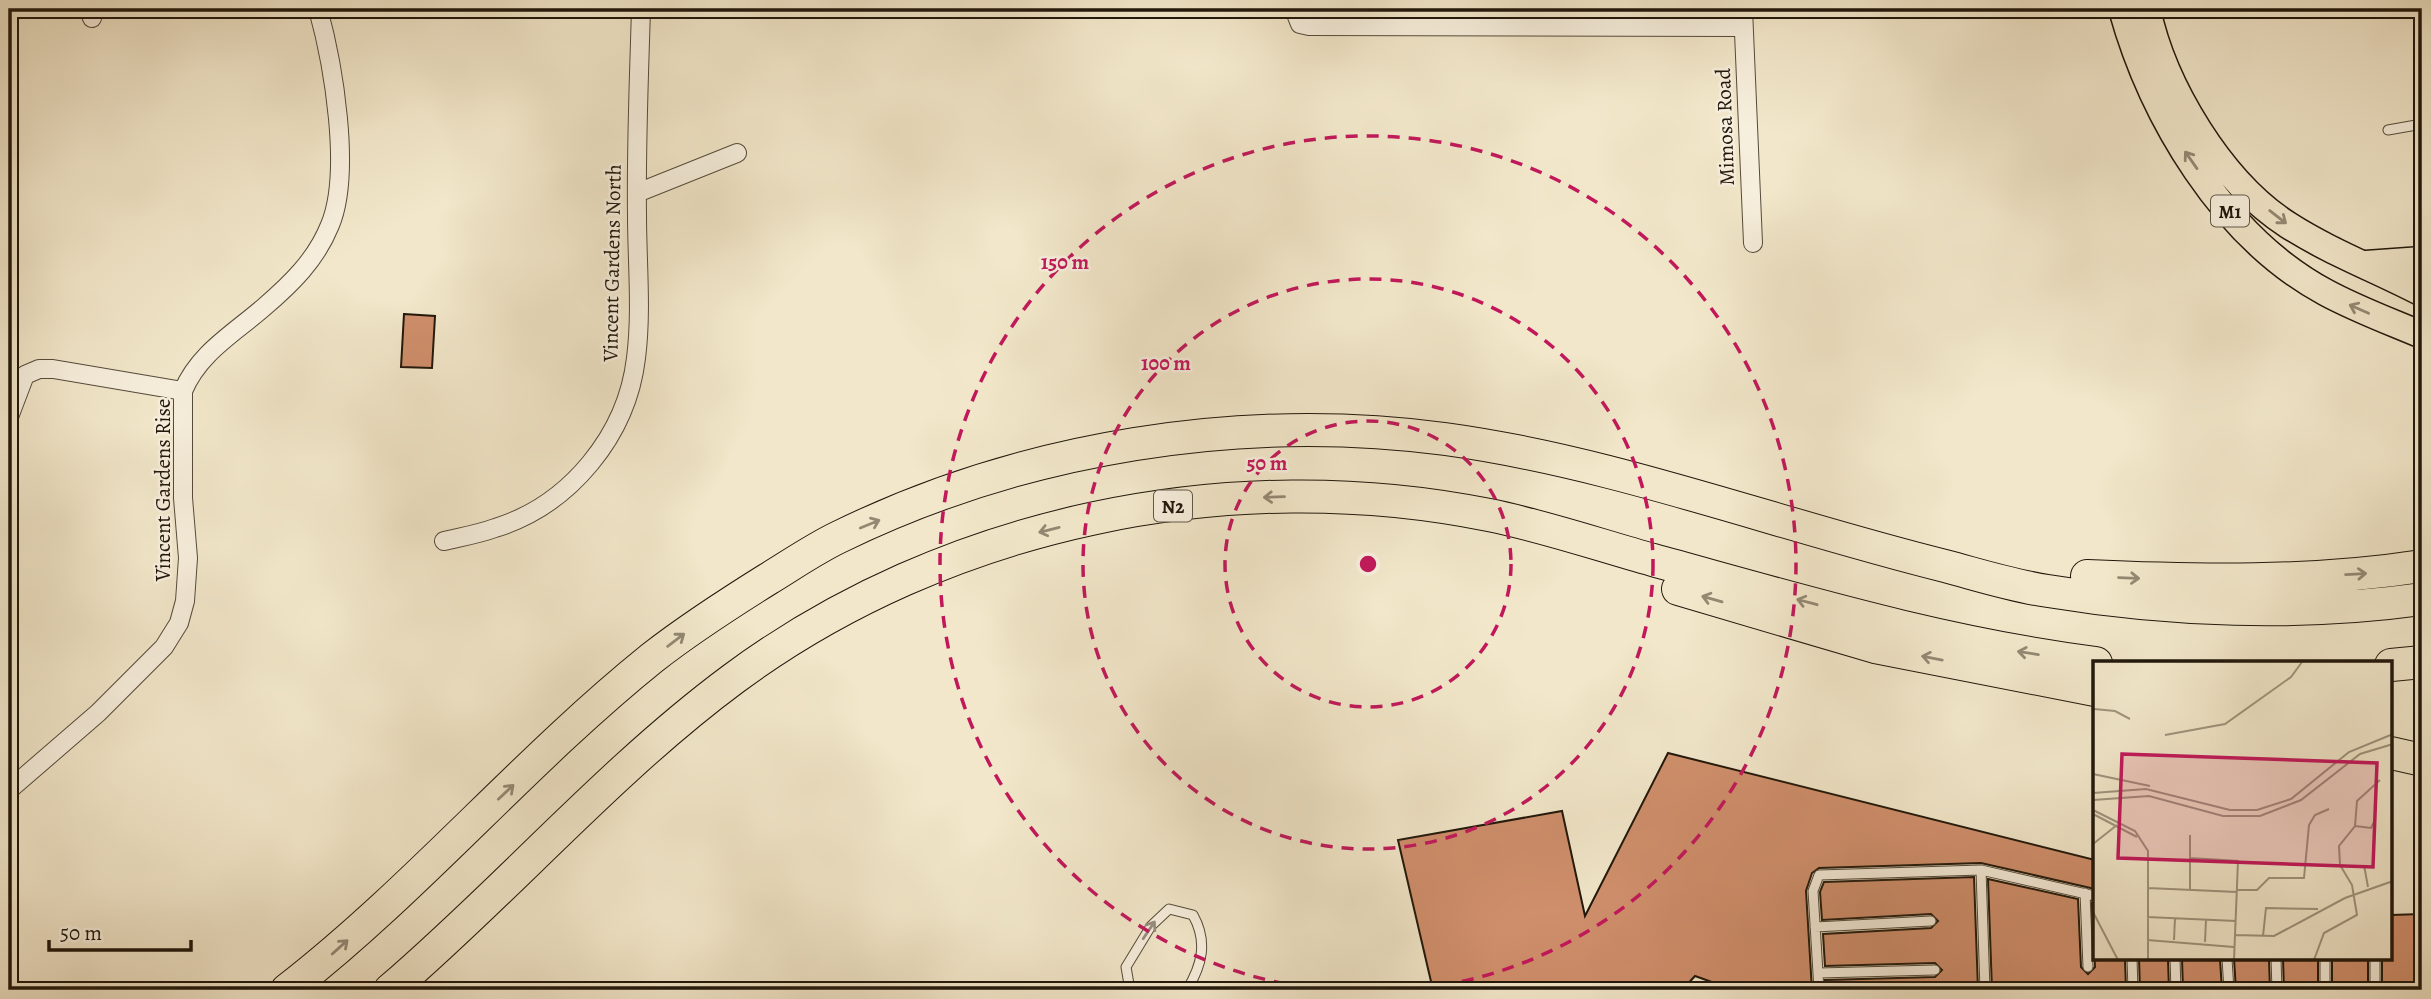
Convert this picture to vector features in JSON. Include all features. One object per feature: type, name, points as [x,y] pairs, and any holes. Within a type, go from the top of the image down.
[{"type":"highway","points":[[287,990],[336,952],[587,715],[650,660],[698,623],[837,538],[966,485],[1099,450],[1234,432],[1352,430],[1448,439],[1579,464],[1891,553],[2046,591],[2162,604],[2263,609],[2385,604],[2422,599]]},
{"type":"highway","name":"N2","points":[[390,990],[670,729],[733,679],[808,627],[869,595],[1029,535],[1123,512],[1236,499],[1329,495],[1381,499],[1490,515],[1875,620],[2012,650],[2093,663]]},
{"type":"highway","points":[[1329,495],[1578,560],[1875,647],[2093,690]]},
{"type":"highway","points":[[1891,553],[2040,575],[2154,579],[2264,579],[2381,572],[2422,566]]},
{"type":"highway","points":[[2392,665],[2422,662]]},
{"type":"highway","points":[[2392,753],[2422,760]]},
{"type":"main road","name":"M1","points":[[2122,9],[2133,46],[2161,115],[2217,196],[2249,232],[2282,263],[2323,291],[2422,335]]},
{"type":"main road","name":"M1","points":[[2147,9],[2172,79],[2207,142],[2246,191],[2287,225],[2422,293]]},
{"type":"main road","points":[[2365,264],[2422,260]]},
{"type":"street","name":"Vincent Gardens Rise","points":[[9,790],[98,713],[164,647],[179,623],[185,601],[188,558],[183,498],[183,391],[190,375],[217,344],[302,273],[331,223],[337,192],[336,96],[329,47],[318,9]]},
{"type":"street","name":"Vincent Gardens North","points":[[444,541],[497,528],[542,506],[575,481],[601,452],[619,419],[636,360],[636,193],[641,9]]},
{"type":"street","points":[[1294,9],[1300,24],[1309,26],[1744,27]]},
{"type":"street","name":"Mimosa Road","points":[[1743,9],[1753,243]]},
{"type":"street","points":[[636,193],[737,153]]},
{"type":"street","points":[[9,416],[25,375],[39,369],[53,369],[183,391]]},
{"type":"lane","points":[[2388,130],[2422,124]]},
{"type":"lane","points":[[1981,870],[1985,990]]},
{"type":"lane","points":[[1819,990],[1813,884],[1819,875],[1981,870],[2090,894],[2088,967]]},
{"type":"lane","points":[[1130,990],[1126,967],[1151,926],[1162,912],[1169,909],[1193,915],[1198,925],[1203,955],[1187,990]]},
{"type":"lane","points":[[1815,927],[1931,921]]},
{"type":"lane","points":[[2132,960],[2133,990]]},
{"type":"lane","points":[[2175,960],[2176,990]]},
{"type":"lane","points":[[2227,960],[2229,990]]},
{"type":"lane","points":[[2276,960],[2277,990]]},
{"type":"lane","points":[[2325,960],[2325,990]]},
{"type":"lane","points":[[2375,960],[2375,990]]},
{"type":"lane","points":[[1819,973],[1935,970]]},
{"type":"building","points":[[404,314],[435,316],[432,368],[401,367]]},
{"type":"building","points":[[1668,753],[2093,859],[2093,889],[1981,863],[1819,868],[1812,873],[1806,891],[1812,990],[1734,990],[1695,976],[1682,990],[1433,990],[1398,840],[1562,811],[1585,916]]},
{"type":"building","points":[[1974,877],[1978,990],[1826,990],[1825,980],[1935,977],[1942,970],[1935,963],[1825,966],[1823,934],[1931,928],[1938,921],[1931,914],[1822,920],[1820,892],[1824,882]]},
{"type":"building","points":[[1988,879],[2078,899],[2081,967],[2088,974],[2095,967],[2095,960],[2125,960],[2126,990],[1992,990]]},
{"type":"building","points":[[2422,914],[2422,990],[2382,990],[2382,960],[2392,960],[2392,915]]},
{"type":"building","points":[[2139,960],[2168,960],[2169,990],[2140,990]]},
{"type":"building","points":[[2182,960],[2220,960],[2222,990],[2183,990]]},
{"type":"building","points":[[2234,960],[2269,960],[2270,990],[2236,990]]},
{"type":"building","points":[[2283,960],[2318,960],[2318,990],[2284,990]]},
{"type":"building","points":[[2332,960],[2368,960],[2368,990],[2332,990]]}]
